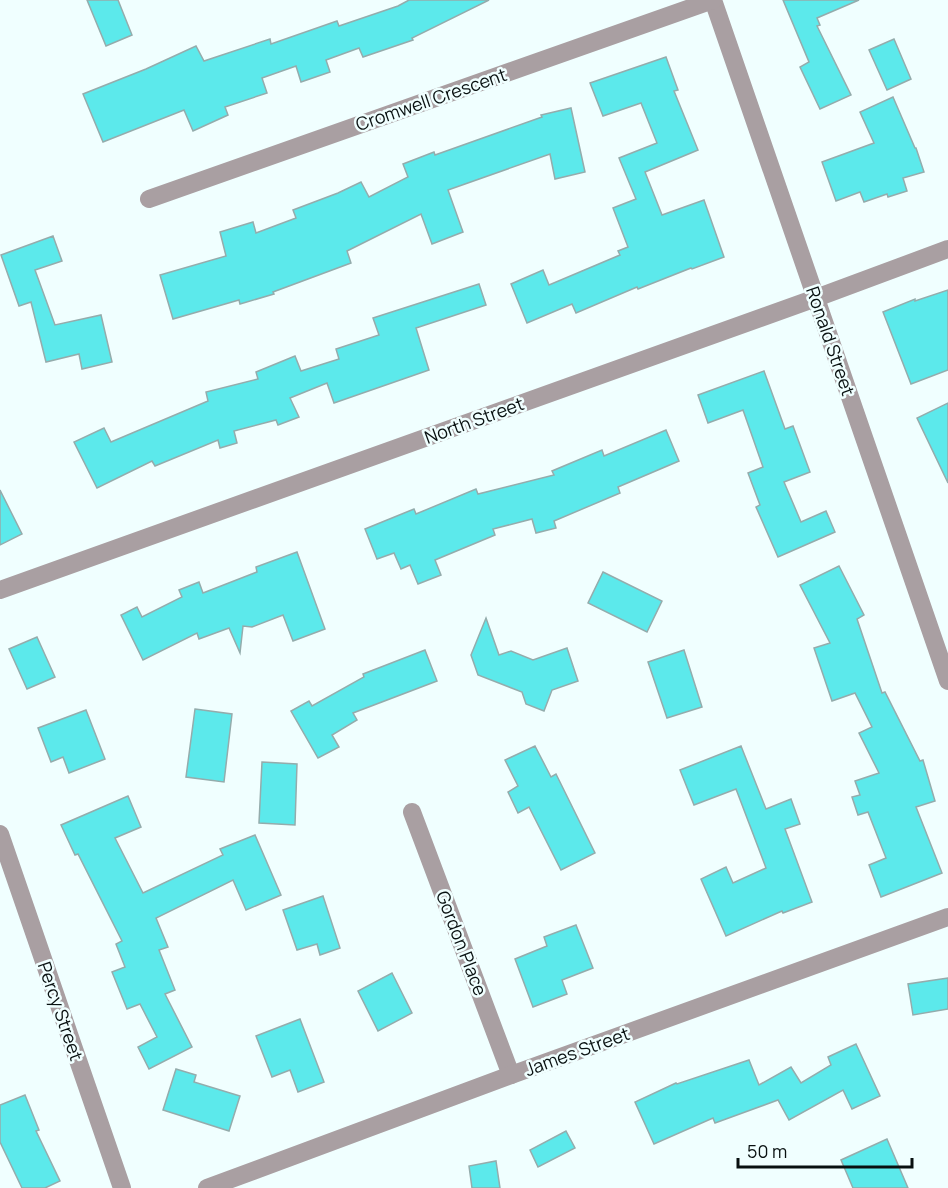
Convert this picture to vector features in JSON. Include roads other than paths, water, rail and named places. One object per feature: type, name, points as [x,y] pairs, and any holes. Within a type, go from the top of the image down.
[{"type":"street","name":"Cromwell Crescent","points":[[149,199],[713,0]]},
{"type":"street","name":"Ronald Street","points":[[713,0],[948,681]]},
{"type":"street","name":"North Street","points":[[0,590],[948,249]]},
{"type":"street","name":"Gordon Place","points":[[412,812],[511,1075]]},
{"type":"street","name":"Percy Street","points":[[0,834],[122,1188]]},
{"type":"street","name":"James Street","points":[[207,1188],[948,917]]}]
